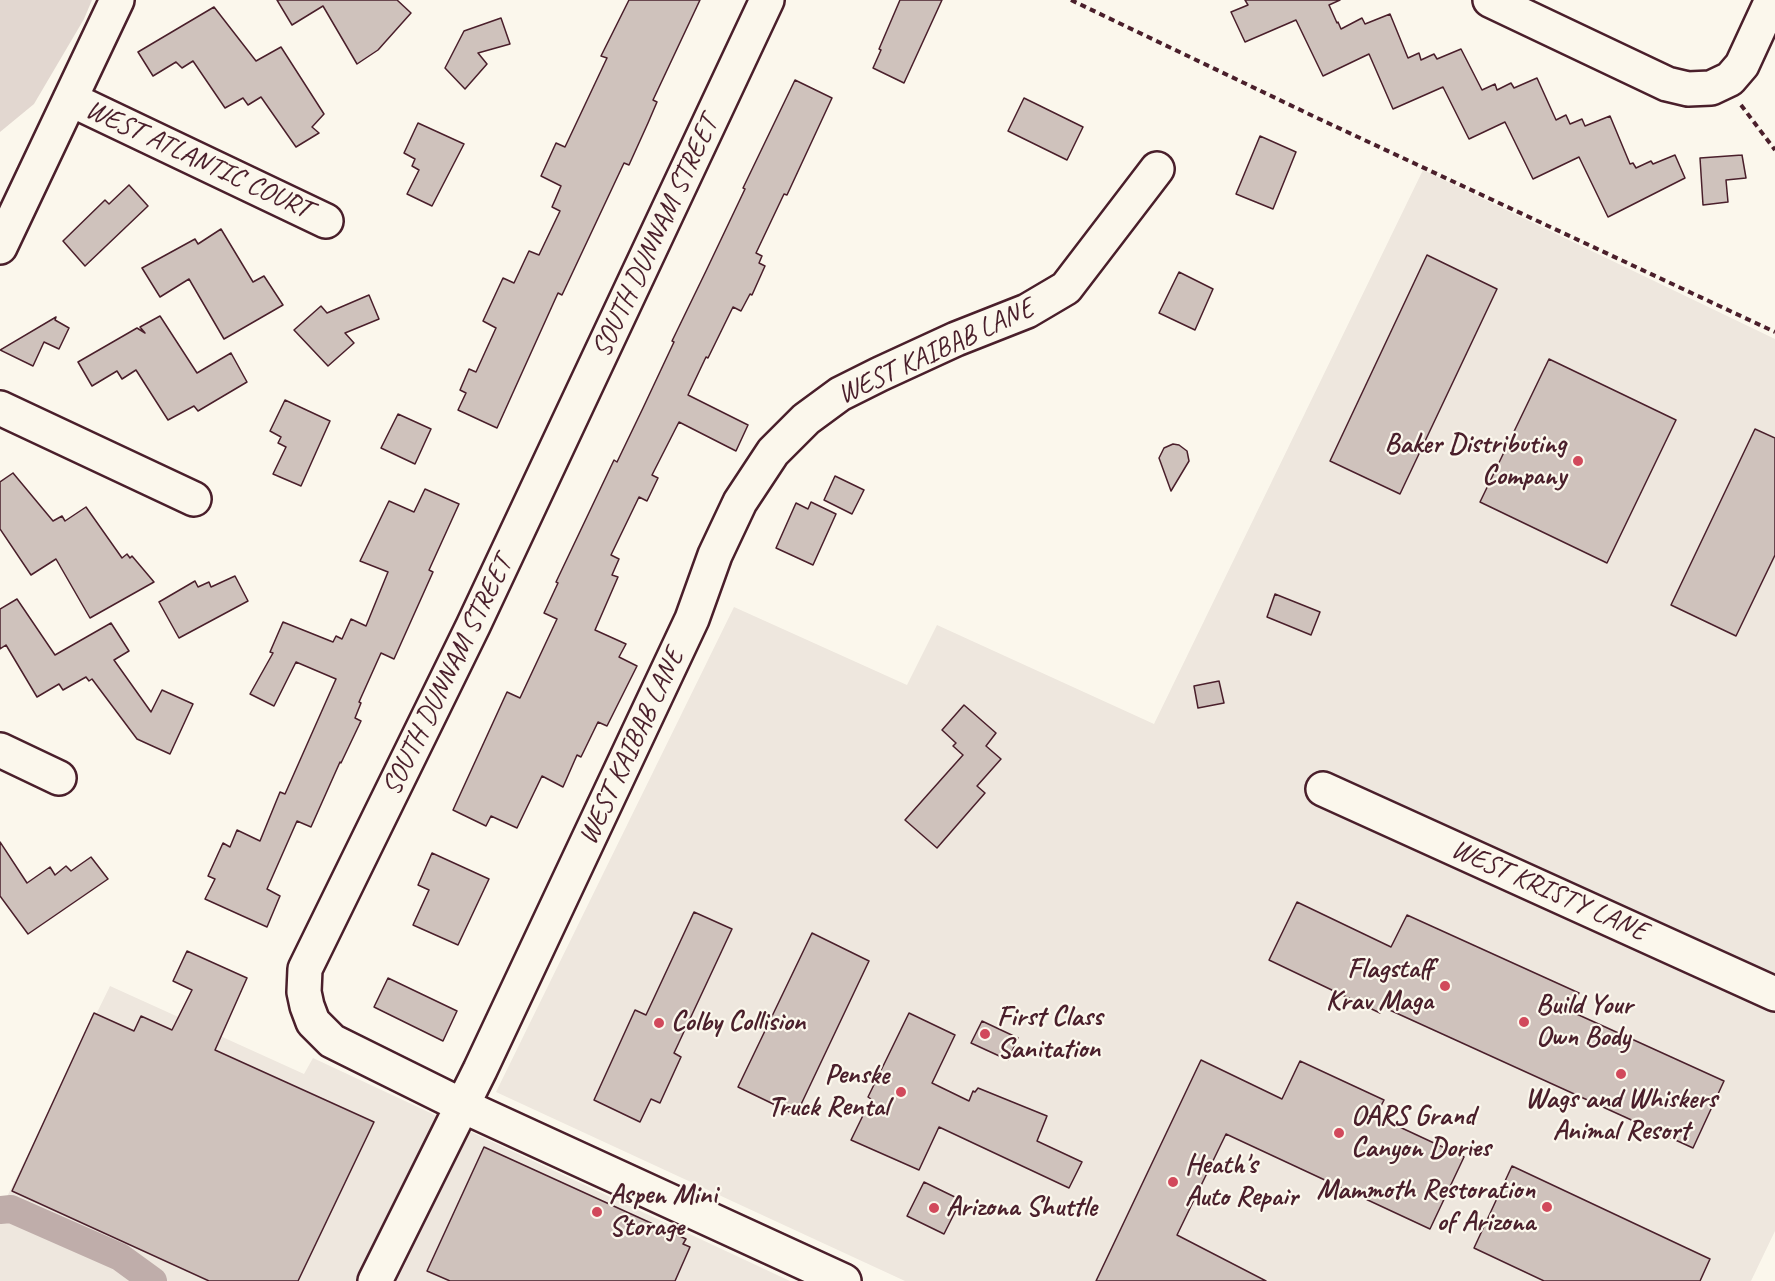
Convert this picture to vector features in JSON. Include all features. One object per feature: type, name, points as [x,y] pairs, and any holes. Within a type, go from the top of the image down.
[{"type":"street","points":[[0,247],[117,0]]},
{"type":"street","name":"SOUTH DUNNAM STREET","points":[[463,1106],[332,1041],[313,1022],[304,992],[305,969],[473,626],[767,0]]},
{"type":"street","points":[[1490,0],[1667,84],[1688,88],[1711,88],[1730,80],[1742,65],[1772,0]]},
{"type":"street","name":"WEST ATLANTIC COURT","points":[[70,99],[326,221]]},
{"type":"street","name":"WEST KAIBAB LANE","points":[[463,1106],[692,619],[714,555],[740,502],[773,452],[806,419],[840,394],[956,339],[1027,311],[1066,288],[1157,169]]},
{"type":"street","points":[[0,408],[194,499]]},
{"type":"street","points":[[0,750],[59,778]]},
{"type":"street","name":"WEST KRISTY LANE","points":[[1323,789],[1775,994]]},
{"type":"street","points":[[375,1281],[463,1106],[789,1270],[844,1281]]},
{"type":"path","points":[[1071,0],[1775,332]]},
{"type":"path","points":[[1736,97],[1775,150]]},
{"type":"shaded area","points":[[0,0],[92,0],[84,19],[34,104],[0,132]]},
{"type":"shaded area","points":[[1423,170],[1775,339],[1775,1231],[1751,1281],[905,1281],[496,1092],[734,607],[907,685],[937,625],[1154,724]]},
{"type":"shaded area","points":[[110,986],[304,1074],[313,1058],[790,1281],[0,1281],[0,1211]]},
{"type":"building","points":[[277,0],[397,0],[411,13],[378,50],[357,64],[323,6],[292,25]]},
{"type":"building","points":[[629,0],[700,0],[653,100],[657,102],[629,165],[624,163],[562,295],[558,293],[497,428],[458,410],[466,393],[460,390],[469,369],[476,372],[496,328],[483,321],[503,278],[514,283],[529,251],[539,255],[560,211],[552,207],[561,186],[541,176],[556,143],[565,147],[607,58],[601,56]]},
{"type":"building","points":[[900,0],[942,0],[904,83],[873,68]]},
{"type":"building","points":[[1245,0],[1340,0],[1329,5],[1341,29],[1362,18],[1365,24],[1390,14],[1408,58],[1419,53],[1421,60],[1434,54],[1437,59],[1461,49],[1482,90],[1495,84],[1497,90],[1511,83],[1514,88],[1537,78],[1556,120],[1566,115],[1570,124],[1582,119],[1585,126],[1610,116],[1630,164],[1633,163],[1636,168],[1651,161],[1653,164],[1675,155],[1685,178],[1608,217],[1579,157],[1533,179],[1505,122],[1469,139],[1443,87],[1393,109],[1369,54],[1323,76],[1296,20],[1245,42],[1231,12],[1248,5]]},
{"type":"building","points":[[214,7],[256,61],[281,47],[324,114],[312,127],[319,133],[296,147],[261,97],[248,105],[243,98],[225,108],[193,61],[182,68],[176,62],[153,76],[138,52]]},
{"type":"building","points":[[501,18],[510,44],[478,53],[487,64],[465,89],[445,68],[464,31]]},
{"type":"building","points":[[795,80],[832,98],[787,195],[784,194],[756,253],[762,256],[759,263],[765,266],[752,295],[750,294],[741,311],[733,307],[688,395],[748,425],[736,451],[679,422],[652,475],[658,478],[647,501],[639,497],[611,555],[619,559],[612,575],[618,577],[595,630],[626,644],[619,657],[637,666],[607,726],[598,722],[581,757],[577,755],[563,787],[542,776],[517,828],[491,816],[486,826],[453,810],[507,692],[520,698],[557,619],[544,613],[558,583],[556,582],[614,460],[617,462],[643,408],[674,342],[672,341]]},
{"type":"building","points":[[1024,98],[1083,127],[1067,160],[1008,131]]},
{"type":"building","points":[[418,123],[464,144],[432,206],[407,194],[419,170],[412,166],[415,159],[404,153]]},
{"type":"building","points":[[1260,136],[1296,152],[1273,209],[1236,194]]},
{"type":"building","points":[[1742,155],[1746,178],[1726,180],[1728,202],[1703,205],[1700,158]]},
{"type":"building","points":[[129,185],[148,206],[85,266],[63,241],[105,200],[109,204]]},
{"type":"building","points":[[221,229],[253,282],[264,276],[283,305],[224,339],[189,279],[160,297],[142,268],[195,239],[198,244]]},
{"type":"building","name":"Baker Distributing Company","points":[[1427,255],[1497,289],[1400,494],[1330,461]]},
{"type":"building","points":[[1179,272],[1213,289],[1195,330],[1159,313]]},
{"type":"building","points":[[369,295],[379,319],[345,333],[354,343],[328,366],[294,330],[321,306],[327,313]]},
{"type":"building","points":[[160,316],[197,373],[231,353],[247,382],[198,411],[194,406],[168,420],[136,370],[122,379],[117,371],[92,386],[78,362],[137,328],[145,333],[140,327]]},
{"type":"building","points":[[56,317],[55,320],[69,328],[59,349],[44,342],[33,366],[0,350]]},
{"type":"building","name":"Baker Distributing Company","points":[[1549,359],[1676,420],[1607,563],[1480,502]]},
{"type":"building","points":[[285,400],[330,421],[301,486],[273,474],[286,447],[278,443],[281,437],[270,431]]},
{"type":"building","points":[[398,414],[431,429],[415,464],[381,448]]},
{"type":"building","points":[[1755,429],[1775,438],[1775,555],[1736,636],[1671,605]]},
{"type":"building","points":[[1173,444],[1187,451],[1189,461],[1171,491],[1159,458],[1164,448]]},
{"type":"building","points":[[13,473],[53,521],[62,516],[65,521],[86,507],[122,558],[127,554],[130,558],[132,556],[154,582],[90,618],[56,559],[31,575],[0,529],[0,482]]},
{"type":"building","points":[[835,476],[864,490],[852,514],[824,500]]},
{"type":"building","points":[[425,489],[459,504],[429,570],[433,572],[394,659],[381,653],[359,702],[361,703],[355,718],[361,721],[311,827],[297,821],[267,889],[280,896],[267,927],[205,899],[215,879],[208,876],[223,843],[230,847],[237,830],[260,841],[280,792],[285,794],[336,679],[296,662],[274,706],[250,694],[273,653],[270,652],[283,622],[333,642],[336,636],[342,639],[351,619],[366,626],[388,572],[360,561],[389,501],[414,512]]},
{"type":"building","points":[[811,502],[836,514],[813,565],[776,548],[796,503],[808,509]]},
{"type":"building","points":[[235,576],[248,601],[179,638],[159,602],[195,581],[198,587],[209,582],[211,587]]},
{"type":"building","points":[[1275,594],[1320,612],[1311,635],[1267,617]]},
{"type":"building","points":[[17,599],[55,655],[111,623],[129,651],[114,660],[151,712],[162,690],[193,704],[170,754],[137,739],[92,679],[89,681],[86,677],[63,690],[59,684],[37,697],[6,645],[0,649],[0,609]]},
{"type":"building","points":[[1219,681],[1224,703],[1198,708],[1194,686]]},
{"type":"building","points":[[964,705],[996,733],[986,746],[1001,759],[977,786],[985,793],[937,848],[905,820],[963,755],[953,746],[956,743],[942,730]]},
{"type":"building","points":[[0,842],[27,883],[50,867],[55,875],[66,866],[71,871],[91,857],[108,879],[28,934],[0,896]]},
{"type":"building","points":[[432,853],[489,879],[458,945],[413,925],[429,890],[418,885]]},
{"type":"building","points":[[1297,902],[1391,947],[1407,915],[1579,993],[1570,1011],[1724,1081],[1693,1148],[1383,1007],[1380,1013],[1269,960]]},
{"type":"building","name":"Colby Collision","points":[[694,912],[732,929],[674,1053],[681,1057],[660,1103],[651,1099],[640,1122],[594,1100],[635,1010],[646,1015]]},
{"type":"building","points":[[812,933],[869,961],[796,1115],[738,1087]]},
{"type":"building","points":[[187,951],[247,978],[215,1050],[374,1122],[298,1281],[209,1281],[12,1191],[94,1013],[134,1031],[141,1016],[172,1030],[192,990],[173,981]]},
{"type":"building","points":[[388,978],[457,1011],[443,1041],[374,1007]]},
{"type":"building","points":[[909,1013],[955,1035],[932,1083],[969,1101],[973,1091],[975,1092],[978,1088],[1047,1116],[1037,1141],[1082,1162],[1069,1188],[939,1127],[919,1170],[851,1140],[871,1099],[868,1097]]},
{"type":"building","points":[[982,1021],[1018,1038],[1008,1060],[971,1043]]},
{"type":"building","points":[[1201,1060],[1282,1099],[1300,1061],[1384,1100],[1376,1116],[1464,1157],[1430,1229],[1226,1134],[1177,1235],[1266,1281],[1096,1281]]},
{"type":"building","points":[[484,1147],[686,1239],[683,1244],[690,1247],[675,1281],[450,1281],[427,1271]]},
{"type":"building","name":"Mammoth Restoration of Arizona","points":[[1512,1166],[1710,1259],[1700,1281],[1544,1281],[1474,1248]]},
{"type":"building","name":"Arizona Shuttle","points":[[924,1182],[961,1200],[944,1234],[907,1216]]},
{"type":"waterway","points":[[0,1210],[11,1209],[120,1257],[153,1281]]},
{"type":"place","name":"Baker Distributing Company","points":[[1578,461]]},
{"type":"place","name":"Flagstaff Krav Maga","points":[[1445,986]]},
{"type":"place","name":"Build Your Own Body","points":[[1524,1022]]},
{"type":"place","name":"Colby Collision","points":[[659,1023]]},
{"type":"place","name":"First Class Sanitation","points":[[985,1034]]},
{"type":"place","name":"Wags and Whiskers Animal Resort","points":[[1621,1074]]},
{"type":"place","name":"Penske Truck Rental","points":[[901,1092]]},
{"type":"place","name":"OARS Grand Canyon Dories","points":[[1339,1133]]},
{"type":"place","name":"Heath's Auto Repair","points":[[1173,1182]]},
{"type":"place","name":"Mammoth Restoration of Arizona","points":[[1547,1207]]},
{"type":"place","name":"Arizona Shuttle","points":[[934,1208]]},
{"type":"place","name":"Aspen Mini Storage","points":[[597,1212]]}]
